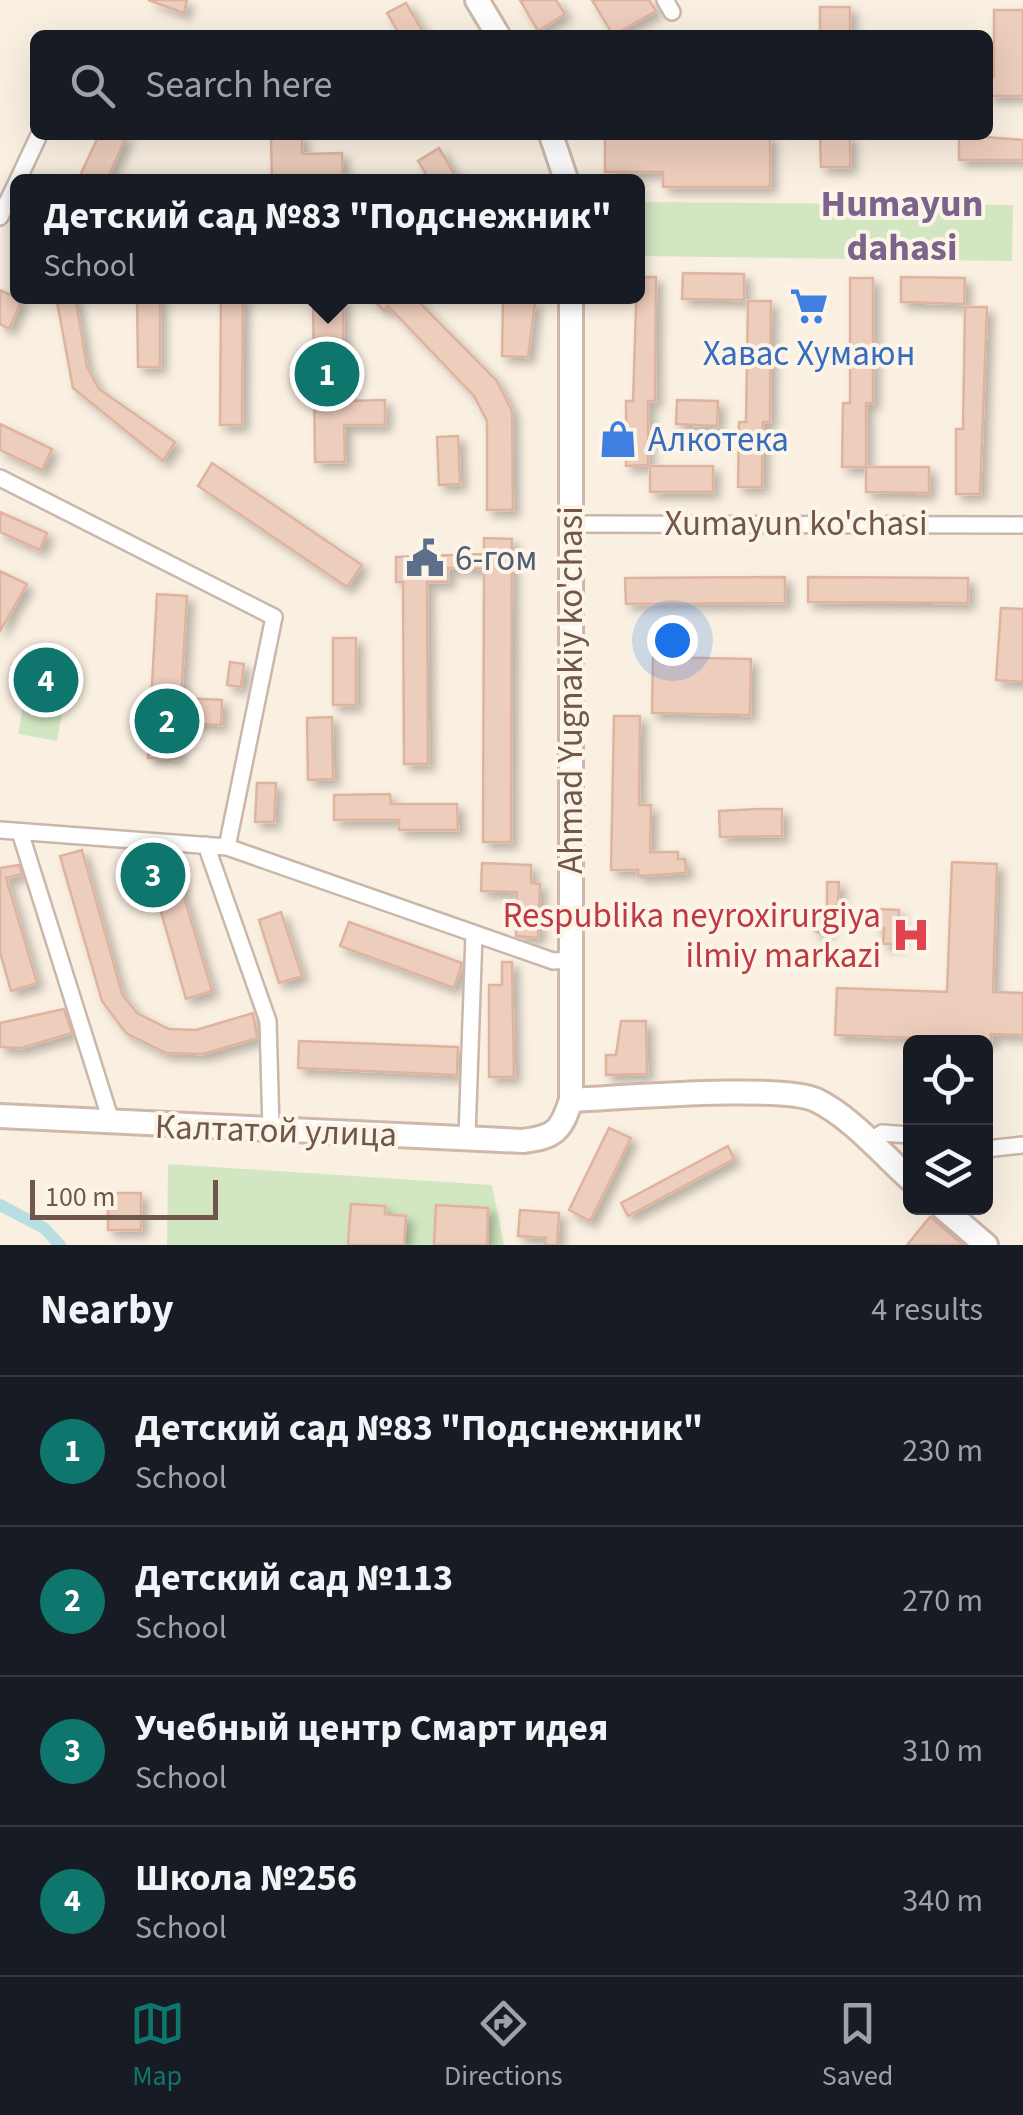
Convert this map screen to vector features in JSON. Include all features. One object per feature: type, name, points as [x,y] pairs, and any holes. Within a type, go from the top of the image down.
[{"type":"street","points":[[477,0],[495,30]]},
{"type":"street","points":[[21,174],[37,140]]},
{"type":"street","points":[[553,140],[563,174]]},
{"type":"street","name":"Ahmad Yugnakiy ko'chasi","points":[[551,1138],[562,1128],[571,1100],[571,304]]},
{"type":"street","points":[[0,478],[274,617],[227,847]]},
{"type":"street","name":"Xumayun ko'chasi","points":[[570,524],[1023,525]]},
{"type":"street","points":[[0,830],[227,847],[553,961],[570,960]]},
{"type":"street","points":[[20,832],[112,1124]]},
{"type":"street","points":[[206,845],[268,1021],[271,1130]]},
{"type":"street","points":[[467,1136],[474,934]]},
{"type":"street","points":[[571,1100],[800,1096],[819,1102],[903,1173]]},
{"type":"street","name":"Калтатой улица","points":[[0,1116],[112,1124],[467,1136],[523,1142],[551,1138]]},
{"type":"street","points":[[868,1142],[882,1133],[903,1134]]},
{"type":"street","points":[[993,1148],[1023,1145]]},
{"type":"street","points":[[951,1215],[986,1245]]},
{"type":"green space","points":[[645,202],[1013,205],[1012,261],[645,256]]},
{"type":"green space","points":[[32,658],[71,665],[57,741],[18,734]]},
{"type":"green space","points":[[168,1164],[492,1185],[504,1245],[167,1245]]},
{"type":"building","points":[[148,0],[187,0],[184,13]]},
{"type":"building","points":[[520,0],[556,0],[565,14],[537,30]]},
{"type":"building","points":[[592,0],[649,0],[656,11],[622,30],[610,30]]},
{"type":"building","points":[[406,3],[422,30],[397,30],[387,13]]},
{"type":"building","points":[[820,7],[850,7],[850,30],[820,30]]},
{"type":"building","points":[[994,10],[1023,10],[1023,96],[993,96]]},
{"type":"building","points":[[97,140],[125,140],[110,174],[81,174]]},
{"type":"building","points":[[271,140],[302,140],[302,154],[342,153],[343,174],[272,174]]},
{"type":"building","points":[[605,140],[770,140],[770,187],[663,187],[663,172],[605,172]]},
{"type":"building","points":[[820,140],[850,140],[850,167],[821,167]]},
{"type":"building","points":[[959,140],[1023,140],[1023,160],[959,160]]},
{"type":"building","points":[[439,148],[454,174],[426,174],[418,161]]},
{"type":"building","points":[[683,273],[744,274],[744,300],[682,299]]},
{"type":"building","points":[[645,277],[656,277],[655,401],[648,401],[648,465],[626,466],[626,401],[633,401],[636,304],[645,304]]},
{"type":"building","points":[[901,277],[965,278],[964,304],[901,302]]},
{"type":"building","points":[[850,278],[873,278],[873,403],[866,403],[866,467],[842,467],[843,403],[850,403]]},
{"type":"building","points":[[0,290],[10,295],[10,304],[20,304],[9,329],[0,324]]},
{"type":"building","points":[[748,301],[771,301],[770,422],[763,422],[762,487],[738,487],[739,422],[746,422]]},
{"type":"building","points":[[57,304],[76,304],[87,367],[99,389],[175,442],[163,461],[73,388]]},
{"type":"building","points":[[137,304],[160,304],[160,367],[138,367]]},
{"type":"building","points":[[221,304],[243,304],[242,425],[220,425]]},
{"type":"building","points":[[313,304],[343,304],[344,401],[385,400],[385,425],[344,425],[345,462],[315,462]]},
{"type":"building","points":[[377,304],[421,304],[497,381],[512,411],[513,510],[487,510],[487,421],[474,396],[388,306],[384,311]]},
{"type":"building","points":[[503,304],[535,304],[528,357],[502,356]]},
{"type":"building","points":[[965,307],[987,307],[980,494],[956,494],[956,429],[963,429]]},
{"type":"building","points":[[677,400],[718,401],[717,426],[676,424]]},
{"type":"building","points":[[0,424],[52,449],[42,470],[0,450]]},
{"type":"building","points":[[458,436],[460,484],[439,485],[437,437]]},
{"type":"building","points":[[212,463],[362,565],[347,587],[198,486]]},
{"type":"building","points":[[650,466],[713,466],[713,492],[650,492]]},
{"type":"building","points":[[866,467],[929,467],[929,493],[866,492]]},
{"type":"building","points":[[0,512],[47,533],[40,550],[0,532]]},
{"type":"building","points":[[484,538],[512,539],[511,842],[483,842],[484,569],[448,568],[448,582],[427,582],[428,764],[404,764],[403,582],[396,582],[396,557],[484,554]]},
{"type":"building","points":[[0,571],[27,584],[0,631]]},
{"type":"building","points":[[785,577],[785,603],[626,604],[625,578]]},
{"type":"building","points":[[808,577],[968,578],[968,603],[808,602]]},
{"type":"building","points":[[157,594],[187,596],[181,698],[222,700],[221,725],[180,723],[178,759],[148,758]]},
{"type":"building","points":[[1001,608],[1023,609],[1023,682],[996,680]]},
{"type":"building","points":[[333,638],[356,638],[356,705],[333,705]]},
{"type":"building","points":[[653,657],[751,659],[750,715],[652,713]]},
{"type":"building","points":[[230,662],[244,664],[241,687],[227,685]]},
{"type":"building","points":[[614,716],[640,716],[639,805],[651,805],[650,852],[678,852],[678,859],[685,859],[686,873],[638,876],[638,870],[611,870]]},
{"type":"building","points":[[332,717],[333,779],[308,780],[307,718]]},
{"type":"building","points":[[257,783],[276,783],[274,822],[255,822]]},
{"type":"building","points":[[390,794],[391,804],[457,804],[458,830],[399,830],[399,820],[334,820],[334,795]]},
{"type":"building","points":[[782,809],[782,836],[720,837],[719,811]]},
{"type":"building","points":[[82,850],[122,994],[137,1013],[169,1029],[196,1030],[253,1013],[257,1038],[203,1054],[166,1053],[126,1033],[102,1001],[60,856]]},
{"type":"building","points":[[952,862],[997,864],[993,992],[1023,993],[1023,1035],[835,1035],[837,988],[947,992]]},
{"type":"building","points":[[482,863],[531,865],[531,883],[540,884],[538,938],[516,936],[517,892],[481,891]]},
{"type":"building","points":[[19,865],[22,874],[6,878],[37,983],[11,991],[0,952],[0,868]]},
{"type":"building","points":[[178,877],[212,991],[186,999],[153,884]]},
{"type":"building","points":[[827,882],[839,882],[838,904],[824,935],[813,930],[821,912],[827,914]]},
{"type":"building","points":[[877,909],[899,910],[898,944],[883,944],[884,928],[876,927]]},
{"type":"building","points":[[281,912],[302,976],[279,983],[259,920]]},
{"type":"building","points":[[349,922],[462,963],[454,988],[340,946]]},
{"type":"building","points":[[502,962],[512,962],[514,1077],[489,1077],[489,985],[502,985]]},
{"type":"building","points":[[64,1009],[72,1033],[21,1048],[0,1047],[0,1023]]},
{"type":"building","points":[[621,1021],[646,1021],[647,1074],[606,1075],[606,1055],[616,1055]]},
{"type":"building","points":[[299,1041],[458,1047],[457,1075],[298,1068]]},
{"type":"building","points":[[609,1128],[631,1138],[590,1221],[569,1210]]},
{"type":"building","points":[[728,1146],[734,1159],[628,1216],[621,1203]]},
{"type":"building","points":[[108,1193],[141,1193],[141,1230],[108,1230]]},
{"type":"building","points":[[351,1204],[385,1206],[385,1214],[406,1216],[404,1245],[348,1245]]},
{"type":"building","points":[[436,1205],[488,1208],[487,1245],[434,1245]]},
{"type":"building","points":[[520,1210],[559,1213],[557,1245],[545,1245],[546,1238],[518,1236]]},
{"type":"building","points":[[930,1217],[933,1219],[963,1245],[907,1245]]},
{"type":"waterway","points":[[0,1205],[44,1228],[60,1245]]},
{"type":"place","name":"Хавас Хумаюн","points":[[809,306]]},
{"type":"place","name":"Детский сад №83 \"Подснежник\"","points":[[327,374]]},
{"type":"place","name":"Алкотека","points":[[618,439]]},
{"type":"place","name":"6-гом","points":[[425,558]]},
{"type":"place","name":"Школа №256","points":[[46,680]]},
{"type":"place","name":"Детский сад №113","points":[[167,721]]},
{"type":"place","name":"Учебный центр Смарт идея","points":[[153,875]]},
{"type":"place","name":"Respublika neyroxirurgiya ilmiy markazi","points":[[911,935]]},
{"type":"district","name":"Humayun dahasi","points":[[902,225]]}]
